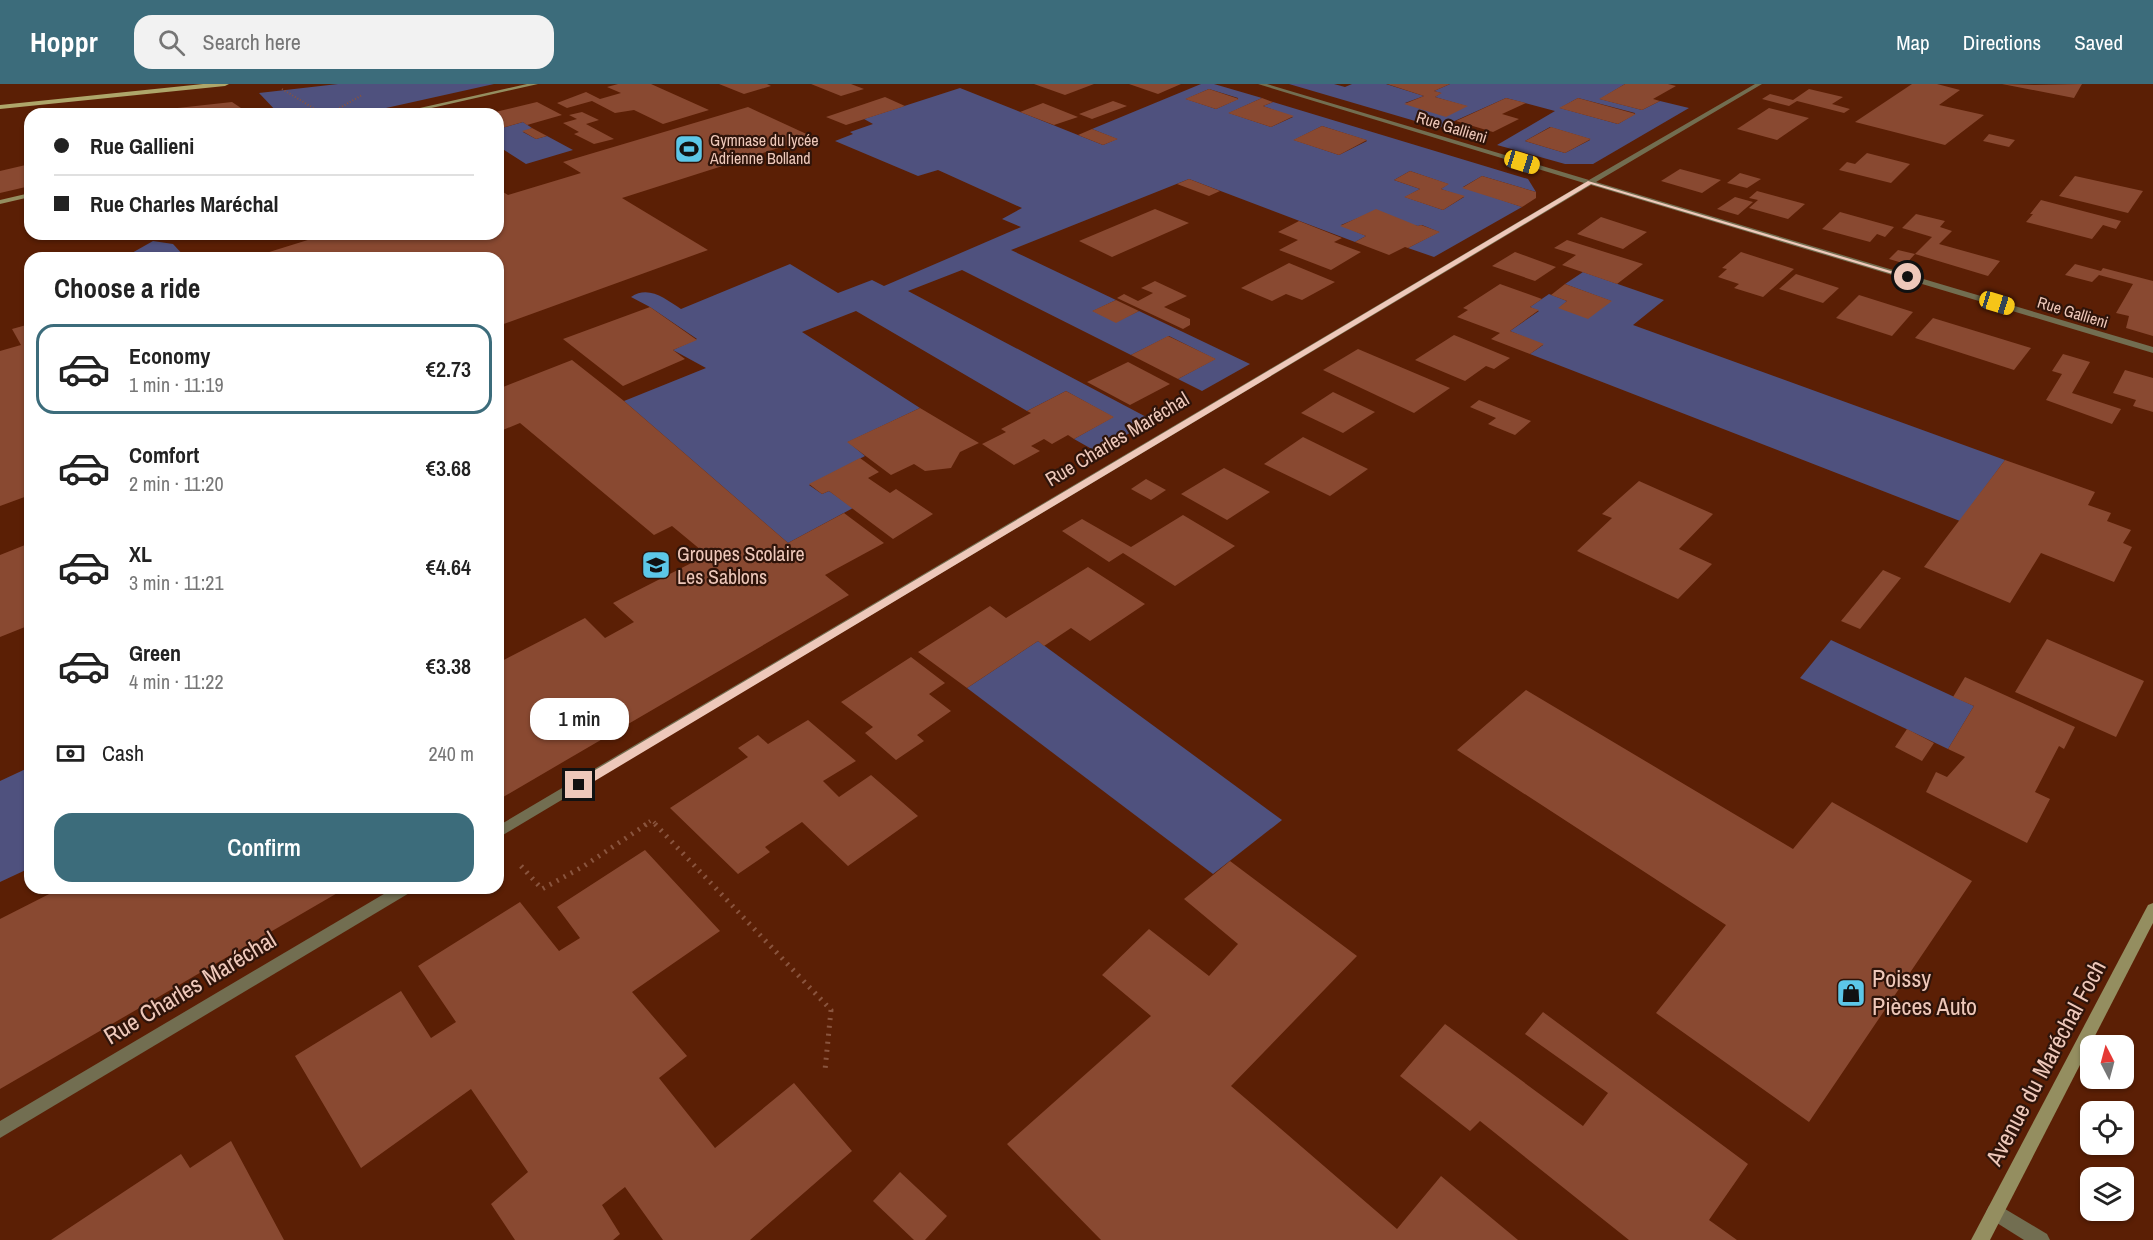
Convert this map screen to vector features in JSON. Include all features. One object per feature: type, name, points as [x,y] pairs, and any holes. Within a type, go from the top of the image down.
[{"type":"main road","points":[[0,107],[225,84]]},
{"type":"street","points":[[424,108],[535,84]]},
{"type":"street","name":"Rue Gallieni","points":[[1261,84],[2153,350]]},
{"type":"street","name":"Rue Charles Maréchal","points":[[504,829],[1590,182],[1759,84]]},
{"type":"street","points":[[0,202],[24,196]]},
{"type":"street","name":"Rue Charles Maréchal","points":[[0,1130],[395,894]]},
{"type":"street","name":"Avenue du Maréchal Foch","points":[[1980,1240],[2153,909]]},
{"type":"street","points":[[1995,1212],[2041,1240]]},
{"type":"path","points":[[282,88],[314,108]]},
{"type":"path","points":[[339,108],[370,90]]},
{"type":"path","points":[[514,859],[542,889],[584,866],[652,820],[831,1010],[825,1070]]},
{"type":"shaded area","points":[[338,84],[494,84],[386,108],[273,108],[259,93]]},
{"type":"shaded area","points":[[1201,84],[1214,84],[1262,98],[1229,113],[1271,127],[1293,117],[1263,106],[1273,102],[1528,179],[1536,192],[1482,176],[1463,187],[1522,207],[1434,257],[1408,248],[1439,232],[1422,225],[1363,216],[1341,225],[1366,236],[1355,242],[1189,179],[1011,250],[1116,300],[1093,311],[1116,322],[1139,311],[1250,364],[1202,391],[1178,379],[1215,359],[1169,336],[1131,355],[962,270],[908,291],[1152,420],[1097,452],[1074,439],[1113,417],[1066,391],[1027,411],[856,311],[802,332],[920,408],[848,442],[865,456],[809,485],[822,494],[829,491],[853,508],[788,543],[624,401],[706,368],[673,350],[697,339],[631,297],[644,292],[651,293],[681,309],[790,264],[838,293],[872,280],[884,286],[1021,227],[1002,219],[1022,208],[938,170],[918,176],[835,141],[853,134],[850,132],[873,124],[864,119],[960,88],[1103,145],[1117,139],[1092,129]],"holes":[[[1209,89],[1238,98],[1238,99],[1216,109],[1186,99]],[[1322,126],[1367,141],[1339,155],[1294,140]],[[1410,171],[1448,184],[1441,189],[1464,197],[1443,210],[1405,197],[1420,189],[1394,180]]]},
{"type":"shaded area","points":[[1289,84],[1334,84],[1345,87],[1352,84],[1386,84],[1424,96],[1405,103],[1466,106],[1435,97],[1441,93],[1434,91],[1450,84],[1625,84],[1600,99],[1642,110],[1660,101],[1689,108],[1593,164],[1565,164],[1497,145],[1555,111],[1506,98],[1439,128]],"holes":[[[1578,98],[1635,113],[1635,114],[1618,124],[1560,108]],[[1550,127],[1590,139],[1590,140],[1565,153],[1525,141]]]},
{"type":"shaded area","points":[[523,122],[532,128],[523,132],[536,139],[547,136],[573,150],[526,164],[504,150],[504,127]]},
{"type":"shaded area","points":[[153,241],[173,244],[180,252],[134,252]]},
{"type":"shaded area","points":[[1583,272],[1664,300],[1633,325],[2005,460],[1960,521],[1530,354],[1543,345],[1510,331],[1539,311],[1530,307],[1549,294],[1567,301],[1559,308],[1611,301],[1565,284]]},
{"type":"shaded area","points":[[1831,640],[1974,706],[1948,749],[1800,678]]},
{"type":"shaded area","points":[[1038,641],[1282,820],[1213,874],[967,688]]},
{"type":"shaded area","points":[[24,770],[24,871],[0,882],[0,781]]},
{"type":"building","points":[[618,84],[651,84],[709,110],[663,124],[634,110],[615,113],[592,101],[567,108],[557,103],[586,92],[600,99],[621,93],[607,87]]},
{"type":"building","points":[[719,84],[767,84],[771,86],[744,94]]},
{"type":"building","points":[[811,84],[851,84],[864,89],[841,96]]},
{"type":"building","points":[[1034,84],[1094,84],[1065,95]]},
{"type":"building","points":[[1129,84],[1181,84],[1158,94]]},
{"type":"building","points":[[1387,84],[1450,84],[1434,91],[1442,93],[1435,97],[1468,106],[1446,117],[1404,104],[1424,96]]},
{"type":"building","points":[[1625,84],[1676,86],[1653,99],[1660,101],[1642,110],[1599,99]]},
{"type":"building","points":[[1912,84],[1937,84],[1960,90],[1939,105],[1984,115],[1945,145],[1855,122]]},
{"type":"building","points":[[2002,84],[2035,85],[2082,84],[2074,98]]},
{"type":"building","points":[[1209,89],[1239,99],[1216,109],[1185,99]]},
{"type":"building","points":[[1809,89],[1843,97],[1832,104],[1850,109],[1844,113],[1797,101],[1789,106],[1762,99],[1770,94],[1793,100]]},
{"type":"building","points":[[885,97],[905,106],[846,125],[826,117]]},
{"type":"building","points":[[1262,98],[1273,102],[1263,106],[1294,116],[1271,127],[1228,113]]},
{"type":"building","points":[[1506,98],[1526,103],[1502,114],[1519,119],[1493,132],[1456,121]]},
{"type":"building","points":[[1578,98],[1636,114],[1618,124],[1559,108]]},
{"type":"building","points":[[1113,101],[1127,106],[1092,119],[1079,114]]},
{"type":"building","points":[[232,102],[241,108],[178,108]]},
{"type":"building","points":[[537,102],[562,115],[527,125],[523,122],[504,127],[504,110]]},
{"type":"building","points":[[1043,103],[1078,117],[1054,125],[1020,112]]},
{"type":"building","points":[[748,107],[813,137],[622,198],[708,250],[504,324],[504,252],[269,252],[308,240],[504,240],[504,193],[508,195],[581,173],[563,162]]},
{"type":"building","points":[[1769,108],[1809,118],[1777,140],[1737,129]]},
{"type":"building","points":[[582,112],[599,120],[586,124],[614,139],[594,144],[574,134],[579,132],[563,123],[577,119],[569,115]]},
{"type":"building","points":[[1322,126],[1367,140],[1339,155],[1293,140]]},
{"type":"building","points":[[1551,127],[1591,139],[1565,153],[1525,141]]},
{"type":"building","points":[[532,128],[547,136],[536,139],[522,131]]},
{"type":"building","points":[[1092,129],[1118,139],[1103,145],[1078,135]]},
{"type":"building","points":[[1989,134],[2015,140],[2009,147],[1983,141]]},
{"type":"building","points":[[1867,153],[1910,164],[1891,183],[1839,170],[1847,162],[1855,164]]},
{"type":"building","points":[[24,165],[24,187],[0,193],[0,171]]},
{"type":"building","points":[[1680,169],[1721,180],[1702,193],[1661,181]]},
{"type":"building","points":[[1410,171],[1449,184],[1441,189],[1465,196],[1443,210],[1404,197],[1420,189],[1394,180]]},
{"type":"building","points":[[1740,173],[1761,179],[1747,188],[1727,183]]},
{"type":"building","points":[[1482,176],[1536,192],[1536,198],[1522,207],[1462,188]]},
{"type":"building","points":[[2075,176],[2143,191],[2128,213],[2059,196]]},
{"type":"building","points":[[1189,179],[1220,191],[1209,196],[1177,184]]},
{"type":"building","points":[[1757,191],[1805,204],[1788,219],[1749,208],[1758,200],[1749,198]]},
{"type":"building","points":[[1735,197],[1753,202],[1738,215],[1717,209]]},
{"type":"building","points":[[2041,200],[2121,221],[2116,229],[2103,225],[2092,239],[2026,222]]},
{"type":"building","points":[[1155,209],[1189,223],[1112,257],[1079,241]]},
{"type":"building","points":[[1376,209],[1440,232],[1389,255],[1355,242],[1366,236],[1340,226]]},
{"type":"building","points":[[1840,212],[1894,227],[1885,237],[1877,234],[1870,242],[1822,229]]},
{"type":"building","points":[[1916,214],[1945,221],[1940,227],[1952,231],[1939,244],[2000,261],[1988,276],[1915,254],[1932,237],[1902,228]]},
{"type":"building","points":[[1601,217],[1647,232],[1623,249],[1577,234]]},
{"type":"building","points":[[1299,221],[1342,238],[1334,242],[1361,252],[1331,270],[1279,250],[1298,240],[1278,232]]},
{"type":"building","points":[[1567,240],[1643,264],[1617,284],[1562,265],[1576,255],[1554,248]]},
{"type":"building","points":[[1898,250],[1915,254],[1906,264],[1889,259]]},
{"type":"building","points":[[1515,252],[1556,267],[1535,281],[1492,266]]},
{"type":"building","points":[[1741,252],[1794,269],[1763,297],[1734,288],[1739,284],[1718,277],[1727,269],[1722,268]]},
{"type":"building","points":[[1289,263],[1335,282],[1302,300],[1286,294],[1272,301],[1241,288]]},
{"type":"building","points":[[2075,264],[2101,271],[2103,268],[2153,281],[2153,336],[2126,328],[2129,316],[2116,313],[2133,284],[2099,275],[2092,282],[2065,275]]},
{"type":"building","points":[[1796,274],[1839,288],[1823,303],[1779,289]]},
{"type":"building","points":[[1155,281],[1187,296],[1164,307],[1190,319],[1190,325],[1183,329],[1117,298],[1124,294],[1138,301],[1153,293],[1141,288]]},
{"type":"building","points":[[1500,284],[1542,299],[1530,307],[1539,310],[1510,331],[1544,344],[1530,354],[1491,339],[1500,333],[1457,317],[1468,310],[1463,308]]},
{"type":"building","points":[[1565,284],[1612,301],[1588,319],[1558,308],[1567,301],[1551,295]]},
{"type":"building","points":[[1859,295],[1913,312],[1892,336],[1836,318]]},
{"type":"building","points":[[1116,300],[1139,311],[1116,323],[1092,311]]},
{"type":"building","points":[[650,307],[697,340],[673,350],[685,359],[623,386],[563,339]]},
{"type":"building","points":[[1933,318],[2031,348],[2014,370],[1915,338]]},
{"type":"building","points":[[24,326],[24,497],[0,506],[0,351],[21,345],[12,329]]},
{"type":"building","points":[[1454,335],[1510,358],[1494,369],[1486,366],[1465,381],[1415,360]]},
{"type":"building","points":[[1168,336],[1216,359],[1178,379],[1131,355]]},
{"type":"building","points":[[1358,349],[1450,388],[1414,413],[1323,370]]},
{"type":"building","points":[[2063,354],[2090,362],[2072,393],[2121,409],[2112,424],[2046,400],[2062,374],[2052,371]]},
{"type":"building","name":"Groupes Scolaire Les Sablons","points":[[572,360],[624,401],[788,543],[844,513],[884,543],[825,575],[849,595],[504,796],[504,660],[585,618],[605,638],[634,622],[613,603],[707,555],[672,526],[654,535],[520,423],[504,430],[504,387]]},
{"type":"building","points":[[1128,362],[1170,384],[1130,405],[1087,382]]},
{"type":"building","points":[[2125,370],[2153,378],[2153,412],[2133,406],[2136,400],[2113,393]]},
{"type":"building","points":[[1066,391],[1114,417],[1074,439],[1068,435],[1052,444],[1044,439],[1031,446],[1040,451],[1014,465],[982,444],[1006,432],[1001,429],[1031,413],[1027,411]]},
{"type":"building","points":[[1333,392],[1375,412],[1343,433],[1301,413]]},
{"type":"building","points":[[1479,400],[1531,421],[1515,435],[1488,424],[1496,418],[1470,407]]},
{"type":"building","points":[[920,408],[979,443],[960,452],[951,468],[925,471],[914,464],[891,475],[847,442]]},
{"type":"building","points":[[1303,437],[1368,469],[1330,496],[1264,464]]},
{"type":"building","points":[[860,458],[879,472],[868,478],[890,493],[896,489],[933,514],[893,539],[829,491],[822,494],[809,484]]},
{"type":"building","points":[[2005,460],[2095,492],[2088,505],[2111,513],[2107,521],[2131,530],[2123,543],[2132,547],[2114,582],[2041,553],[2010,603],[1924,567]]},
{"type":"building","points":[[1224,468],[1270,492],[1227,520],[1181,494]]},
{"type":"building","points":[[1146,479],[1166,490],[1151,500],[1131,489]]},
{"type":"building","points":[[1639,481],[1713,514],[1679,549],[1712,564],[1678,599],[1577,551],[1612,518],[1602,514]]},
{"type":"building","points":[[1183,515],[1235,546],[1175,586],[1123,553],[1109,562],[1062,531],[1082,519],[1131,547]]},
{"type":"building","points":[[24,545],[24,627],[0,637],[0,555]]},
{"type":"building","points":[[1088,567],[1145,604],[1090,641],[1071,628],[1044,646],[1038,641],[967,688],[918,652],[990,606],[1006,618]]},
{"type":"building","points":[[1883,570],[1901,578],[1860,629],[1841,621]]},
{"type":"building","points":[[2047,639],[2144,681],[2116,737],[2015,692]]},
{"type":"building","points":[[911,657],[945,683],[929,694],[951,711],[917,735],[924,741],[896,760],[865,733],[873,727],[841,702]]},
{"type":"building","points":[[1965,677],[2075,727],[2064,749],[2059,746],[2035,792],[2050,799],[2027,843],[1926,792],[1936,772],[1947,777],[1965,757],[1948,749],[1974,706],[1953,697]]},
{"type":"building","points":[[1526,690],[1793,849],[1832,802],[1972,881],[1809,1122],[1656,1013],[1726,925],[1457,750]]},
{"type":"building","points":[[808,720],[856,761],[823,781],[839,797],[871,775],[918,816],[848,866],[802,822],[765,847],[770,852],[738,874],[670,808],[748,757],[738,748],[758,735],[768,744]]},
{"type":"building","points":[[1907,729],[1934,743],[1922,761],[1895,747]]},
{"type":"building","points":[[645,850],[720,931],[632,992],[687,1056],[659,1078],[715,1148],[794,1083],[852,1151],[750,1240],[663,1240],[625,1187],[602,1205],[620,1234],[613,1240],[515,1240],[491,1204],[528,1172],[471,1089],[361,1168],[295,1056],[401,991],[431,1038],[456,1022],[418,966],[520,902],[559,951],[580,938],[557,907]]},
{"type":"building","points":[[1230,861],[1357,956],[1231,1086],[1397,1229],[1441,1176],[1518,1240],[1101,1240],[1007,1144],[1151,1016],[1102,975],[1149,929],[1209,976],[1238,944],[1184,899]]},
{"type":"building","points":[[49,894],[336,894],[0,1089],[0,919]]},
{"type":"building","points":[[1543,1012],[1748,1164],[1709,1220],[1737,1240],[1629,1240],[1480,1121],[1470,1131],[1400,1076],[1445,1024],[1583,1126],[1608,1093],[1525,1034]]},
{"type":"building","points":[[231,1141],[284,1240],[51,1240],[181,1154],[190,1168]]},
{"type":"building","points":[[900,1172],[947,1216],[925,1240],[914,1240],[873,1201]]},
{"type":"place","name":"Gymnase du lycée Adrienne Bolland","points":[[689,149]]},
{"type":"place","name":"Groupes Scolaire Les Sablons","points":[[656,565]]},
{"type":"place","name":"Poissy Pièces Auto","points":[[1851,993]]},
{"type":"route","points":[[579,785],[1590,182],[1908,277]]}]
